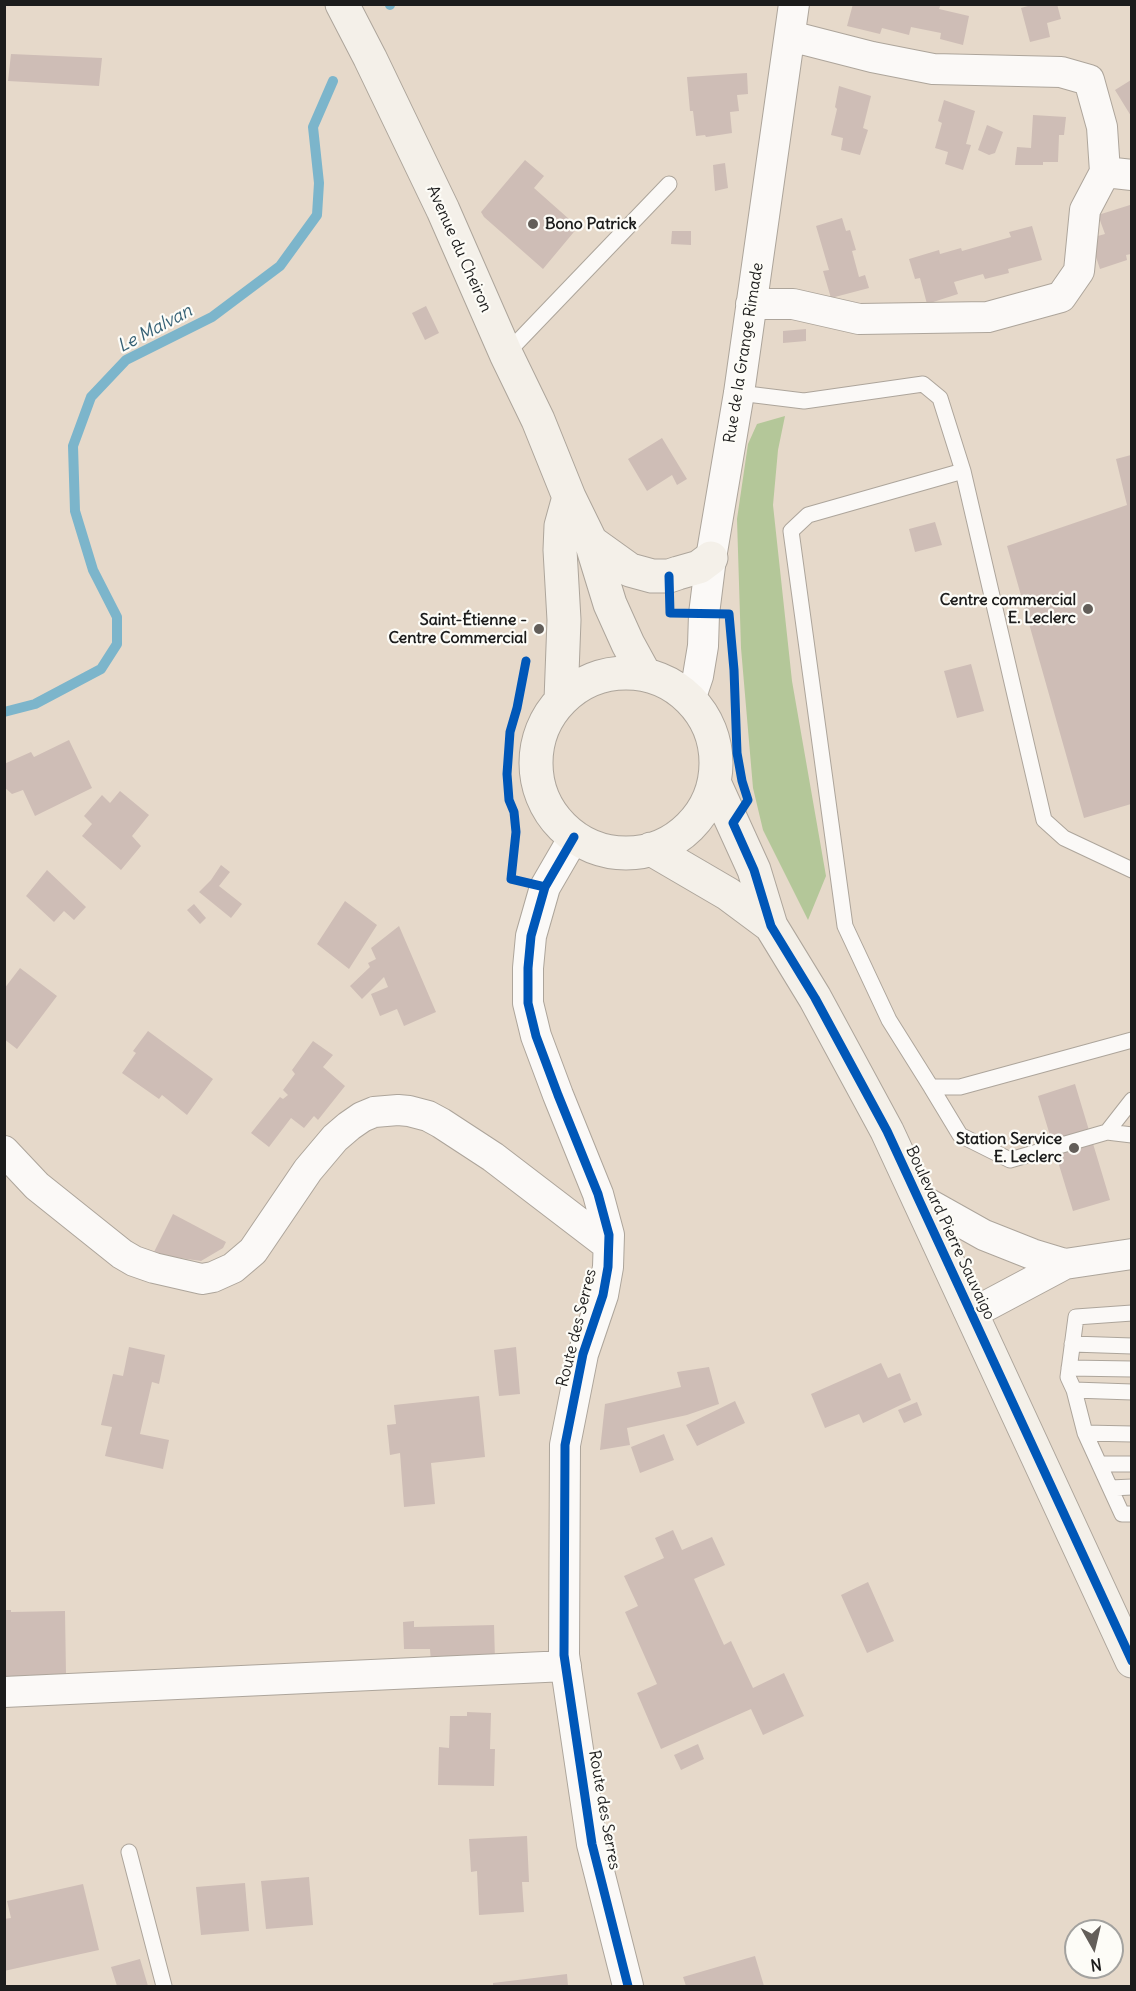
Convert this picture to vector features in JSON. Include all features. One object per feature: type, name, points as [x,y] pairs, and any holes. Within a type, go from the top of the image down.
[{"type":"main road","name":"Avenue du Cheiron","points":[[342,4],[443,210],[506,354],[538,420],[569,497],[591,542],[610,604],[645,675]]},
{"type":"main road","points":[[561,700],[564,620],[560,549],[561,526],[569,497]]},
{"type":"main road","points":[[591,542],[630,570],[652,576],[669,576],[699,567],[711,558]]},
{"type":"main road","points":[[619,673],[645,675],[670,684],[690,700],[701,714],[710,729],[715,746],[714,782],[705,804],[692,824],[680,835],[651,849],[634,853],[603,850],[574,837],[559,824],[548,808],[542,796],[536,771],[536,752],[541,733],[553,710],[561,700],[582,684],[594,678],[619,673]]},
{"type":"main road","name":"Boulevard Pierre Sauvaigo","points":[[714,782],[754,870],[771,926],[859,1077],[918,1198],[1131,1661]]},
{"type":"main road","name":"Boulevard Pierre Sauvaigo","points":[[651,849],[728,894],[771,926]]},
{"type":"street","name":"Rue de la Grange Rimade","points":[[690,700],[698,676],[703,646],[711,558],[739,393],[794,4]]},
{"type":"street","points":[[751,304],[793,304],[859,319],[988,317],[1061,297],[1079,272],[1085,210],[1118,173],[1089,80],[1061,72],[933,69],[872,57],[790,36]]},
{"type":"street","name":"Route des Serres","points":[[574,837],[545,887],[531,936],[528,1003],[536,1036],[605,1216],[609,1235],[608,1267],[603,1295],[584,1354],[565,1446],[564,1654],[592,1844],[628,1986]]},
{"type":"street","points":[[4,1151],[37,1186],[122,1254],[154,1268],[202,1279],[223,1273],[248,1257],[261,1242],[296,1187],[322,1154],[349,1126],[374,1112],[398,1110],[428,1116],[444,1125],[493,1157],[608,1245]]},
{"type":"street","points":[[544,1195],[560,1191],[570,1184],[579,1169],[581,1151]]},
{"type":"street","points":[[918,1198],[984,1235],[1065,1264]]},
{"type":"street","points":[[968,1310],[988,1305],[1065,1264],[1131,1254]]},
{"type":"street","points":[[4,1692],[566,1666]]},
{"type":"lane","points":[[506,354],[669,184]]},
{"type":"lane","points":[[739,393],[804,401],[923,384],[940,398],[963,471],[1044,820],[1064,838],[1131,870]]},
{"type":"lane","points":[[963,471],[808,515],[791,531],[845,926],[890,1020],[960,1135],[1010,1160],[1107,1132],[1131,1135]]},
{"type":"lane","points":[[931,1087],[960,1087],[1131,1040]]},
{"type":"lane","points":[[1107,1132],[1131,1100]]},
{"type":"lane","points":[[1131,1313],[1076,1317],[1068,1377],[1074,1390],[1085,1433],[1122,1514],[1131,1514]]},
{"type":"lane","points":[[1072,1344],[1131,1346]]},
{"type":"lane","points":[[1069,1368],[1131,1369]]},
{"type":"lane","points":[[1074,1390],[1131,1392]]},
{"type":"lane","points":[[1085,1433],[1131,1434]]},
{"type":"lane","points":[[1100,1464],[1131,1464]]},
{"type":"lane","points":[[1111,1488],[1131,1487]]},
{"type":"lane","points":[[129,1852],[164,1986]]},
{"type":"green space","points":[[785,416],[778,450],[773,505],[792,681],[826,876],[808,920],[763,830],[753,788],[741,648],[737,519],[748,444],[757,424]]},
{"type":"building","points":[[853,4],[941,4],[939,9],[969,16],[963,45],[940,39],[941,33],[911,27],[909,35],[882,28],[880,34],[847,26]]},
{"type":"building","points":[[1028,4],[1057,4],[1061,19],[1047,23],[1050,37],[1030,42],[1021,8]]},
{"type":"building","points":[[11,54],[102,58],[99,86],[8,81]]},
{"type":"building","points":[[747,73],[748,94],[737,95],[739,111],[730,112],[732,133],[706,137],[705,135],[696,136],[693,111],[690,111],[687,77]]},
{"type":"building","points":[[1131,80],[1131,116],[1115,90]]},
{"type":"building","points":[[839,86],[871,96],[863,128],[868,130],[860,155],[841,150],[843,138],[831,135]]},
{"type":"building","points":[[944,100],[975,111],[966,144],[971,145],[963,170],[945,164],[948,152],[935,148],[942,123],[938,121]]},
{"type":"building","points":[[1033,115],[1066,117],[1064,135],[1059,135],[1058,162],[1043,162],[1043,165],[1015,165],[1017,147],[1031,148]]},
{"type":"building","points":[[987,125],[1003,132],[995,153],[989,155],[978,150]]},
{"type":"building","points":[[525,160],[544,176],[534,188],[578,227],[543,269],[481,212]]},
{"type":"building","points":[[725,163],[728,188],[715,191],[713,165]]},
{"type":"building","points":[[1130,205],[1131,254],[1126,255],[1127,260],[1100,269],[1094,251],[1097,250],[1094,237],[1105,234],[1098,215]]},
{"type":"building","points":[[842,218],[846,231],[850,230],[856,250],[852,251],[859,277],[865,275],[869,288],[831,298],[823,271],[829,270],[816,226]]},
{"type":"building","points":[[1032,226],[1042,260],[1008,269],[1009,273],[985,279],[983,274],[954,282],[958,294],[927,304],[920,278],[915,279],[909,259],[939,250],[940,254],[961,248],[962,251],[1011,237],[1009,232]]},
{"type":"building","points":[[672,231],[691,231],[691,245],[671,244]]},
{"type":"building","points":[[426,306],[439,333],[425,340],[412,313]]},
{"type":"building","points":[[806,329],[806,341],[783,343],[783,331]]},
{"type":"building","points":[[662,438],[687,479],[677,485],[672,475],[647,491],[628,459]]},
{"type":"building","name":"Centre commercial E. Leclerc","points":[[1131,455],[1131,804],[1084,818],[1007,546],[1127,505],[1116,459]]},
{"type":"building","points":[[935,522],[942,545],[915,552],[909,529]]},
{"type":"building","points":[[971,664],[984,711],[957,718],[944,671]]},
{"type":"building","points":[[69,740],[92,788],[35,816],[23,790],[12,794],[4,787],[4,764],[31,752],[34,757]]},
{"type":"building","points":[[120,791],[149,815],[132,836],[141,846],[121,870],[82,836],[92,824],[84,816],[102,795],[110,803]]},
{"type":"building","points":[[221,865],[230,872],[219,886],[242,904],[231,918],[199,892]]},
{"type":"building","points":[[47,870],[86,907],[74,920],[64,911],[54,922],[26,896]]},
{"type":"building","points":[[345,901],[377,925],[349,969],[317,944]]},
{"type":"building","points":[[194,904],[206,918],[200,924],[187,910]]},
{"type":"building","points":[[399,926],[436,1012],[404,1026],[397,1009],[380,1016],[371,994],[388,987],[384,977],[362,999],[350,986],[370,967],[368,963],[376,959],[371,948]]},
{"type":"building","points":[[20,968],[57,996],[17,1049],[4,1039],[4,989]]},
{"type":"building","points":[[148,1031],[213,1079],[187,1115],[162,1095],[159,1099],[122,1073],[136,1053],[133,1051]]},
{"type":"building","points":[[313,1041],[333,1055],[323,1067],[345,1086],[318,1120],[314,1116],[304,1128],[291,1118],[269,1147],[251,1133],[280,1097],[283,1099],[288,1095],[283,1090],[295,1074],[292,1070]]},
{"type":"building","name":"Station Service E. Leclerc","points":[[1075,1084],[1110,1200],[1073,1211],[1038,1096]]},
{"type":"building","points":[[173,1214],[226,1242],[223,1248],[201,1261],[153,1254]]},
{"type":"building","points":[[129,1347],[165,1355],[159,1384],[152,1382],[140,1434],[169,1440],[163,1469],[105,1456],[112,1427],[101,1425],[113,1374],[123,1376]]},
{"type":"building","points":[[516,1347],[520,1394],[499,1396],[494,1350]]},
{"type":"building","points":[[881,1363],[888,1378],[900,1373],[911,1400],[863,1423],[859,1414],[825,1428],[811,1394]]},
{"type":"building","points":[[709,1367],[719,1404],[687,1415],[627,1428],[630,1445],[600,1450],[605,1404],[681,1387],[677,1372]]},
{"type":"building","points":[[479,1396],[485,1457],[431,1463],[435,1504],[404,1507],[400,1453],[390,1455],[387,1425],[396,1424],[394,1405]]},
{"type":"building","points":[[735,1401],[745,1423],[697,1446],[686,1425]]},
{"type":"building","points":[[917,1402],[922,1415],[904,1423],[898,1410]]},
{"type":"building","points":[[664,1434],[674,1460],[640,1473],[631,1447]]},
{"type":"building","points":[[673,1530],[682,1550],[712,1537],[725,1565],[694,1579],[724,1645],[731,1641],[753,1688],[784,1673],[804,1716],[763,1735],[751,1709],[661,1749],[637,1693],[657,1684],[625,1612],[638,1606],[624,1576],[664,1558],[655,1538]]},
{"type":"building","points":[[868,1582],[894,1641],[867,1653],[841,1595]]},
{"type":"building","points":[[4,1610],[11,1610],[11,1612],[65,1611],[66,1675],[4,1677]]},
{"type":"building","points":[[414,1621],[414,1627],[494,1625],[495,1660],[431,1662],[430,1649],[404,1649],[403,1622]]},
{"type":"building","points":[[467,1712],[491,1713],[490,1749],[495,1749],[494,1786],[438,1785],[439,1747],[449,1748],[450,1716],[467,1716]]},
{"type":"building","points":[[698,1744],[704,1759],[681,1770],[674,1755]]},
{"type":"building","points":[[527,1836],[529,1882],[522,1882],[524,1912],[479,1915],[477,1871],[471,1872],[469,1839]]},
{"type":"building","points":[[309,1877],[313,1925],[266,1929],[261,1881]]},
{"type":"building","points":[[245,1883],[249,1931],[201,1935],[196,1887]]},
{"type":"building","points":[[83,1884],[99,1950],[4,1971],[4,1919],[11,1918],[7,1901]]},
{"type":"building","points":[[755,1956],[764,1986],[686,1986],[683,1977]]},
{"type":"building","points":[[140,1959],[148,1986],[117,1986],[111,1967]]},
{"type":"building","points":[[567,1974],[568,1986],[493,1986],[493,1983]]},
{"type":"waterway","name":"Le Malvan","points":[[4,712],[35,704],[101,669],[117,644],[117,617],[93,570],[75,511],[73,446],[91,397],[126,360],[212,317],[280,266],[317,215],[319,183],[313,127],[333,81]]},
{"type":"cycle path","points":[[669,576],[670,613],[729,614],[737,753],[748,800],[733,823],[754,870],[771,926],[815,998],[887,1131],[1132,1661]]},
{"type":"cycle path","points":[[526,661],[510,732],[507,774],[509,800],[514,812],[516,832],[511,879],[545,887]]},
{"type":"cycle path","points":[[574,837],[545,887],[531,936],[528,1003],[536,1036],[598,1194],[609,1235],[608,1267],[603,1295],[583,1354],[565,1445],[564,1655],[592,1844],[628,1986]]},
{"type":"place","name":"Bono Patrick","points":[[533,224]]},
{"type":"place","name":"Centre commercial E. Leclerc","points":[[1088,609]]},
{"type":"place","name":"Saint-Étienne - Centre Commercial","points":[[539,629]]},
{"type":"place","name":"Station Service E. Leclerc","points":[[1074,1148]]}]
